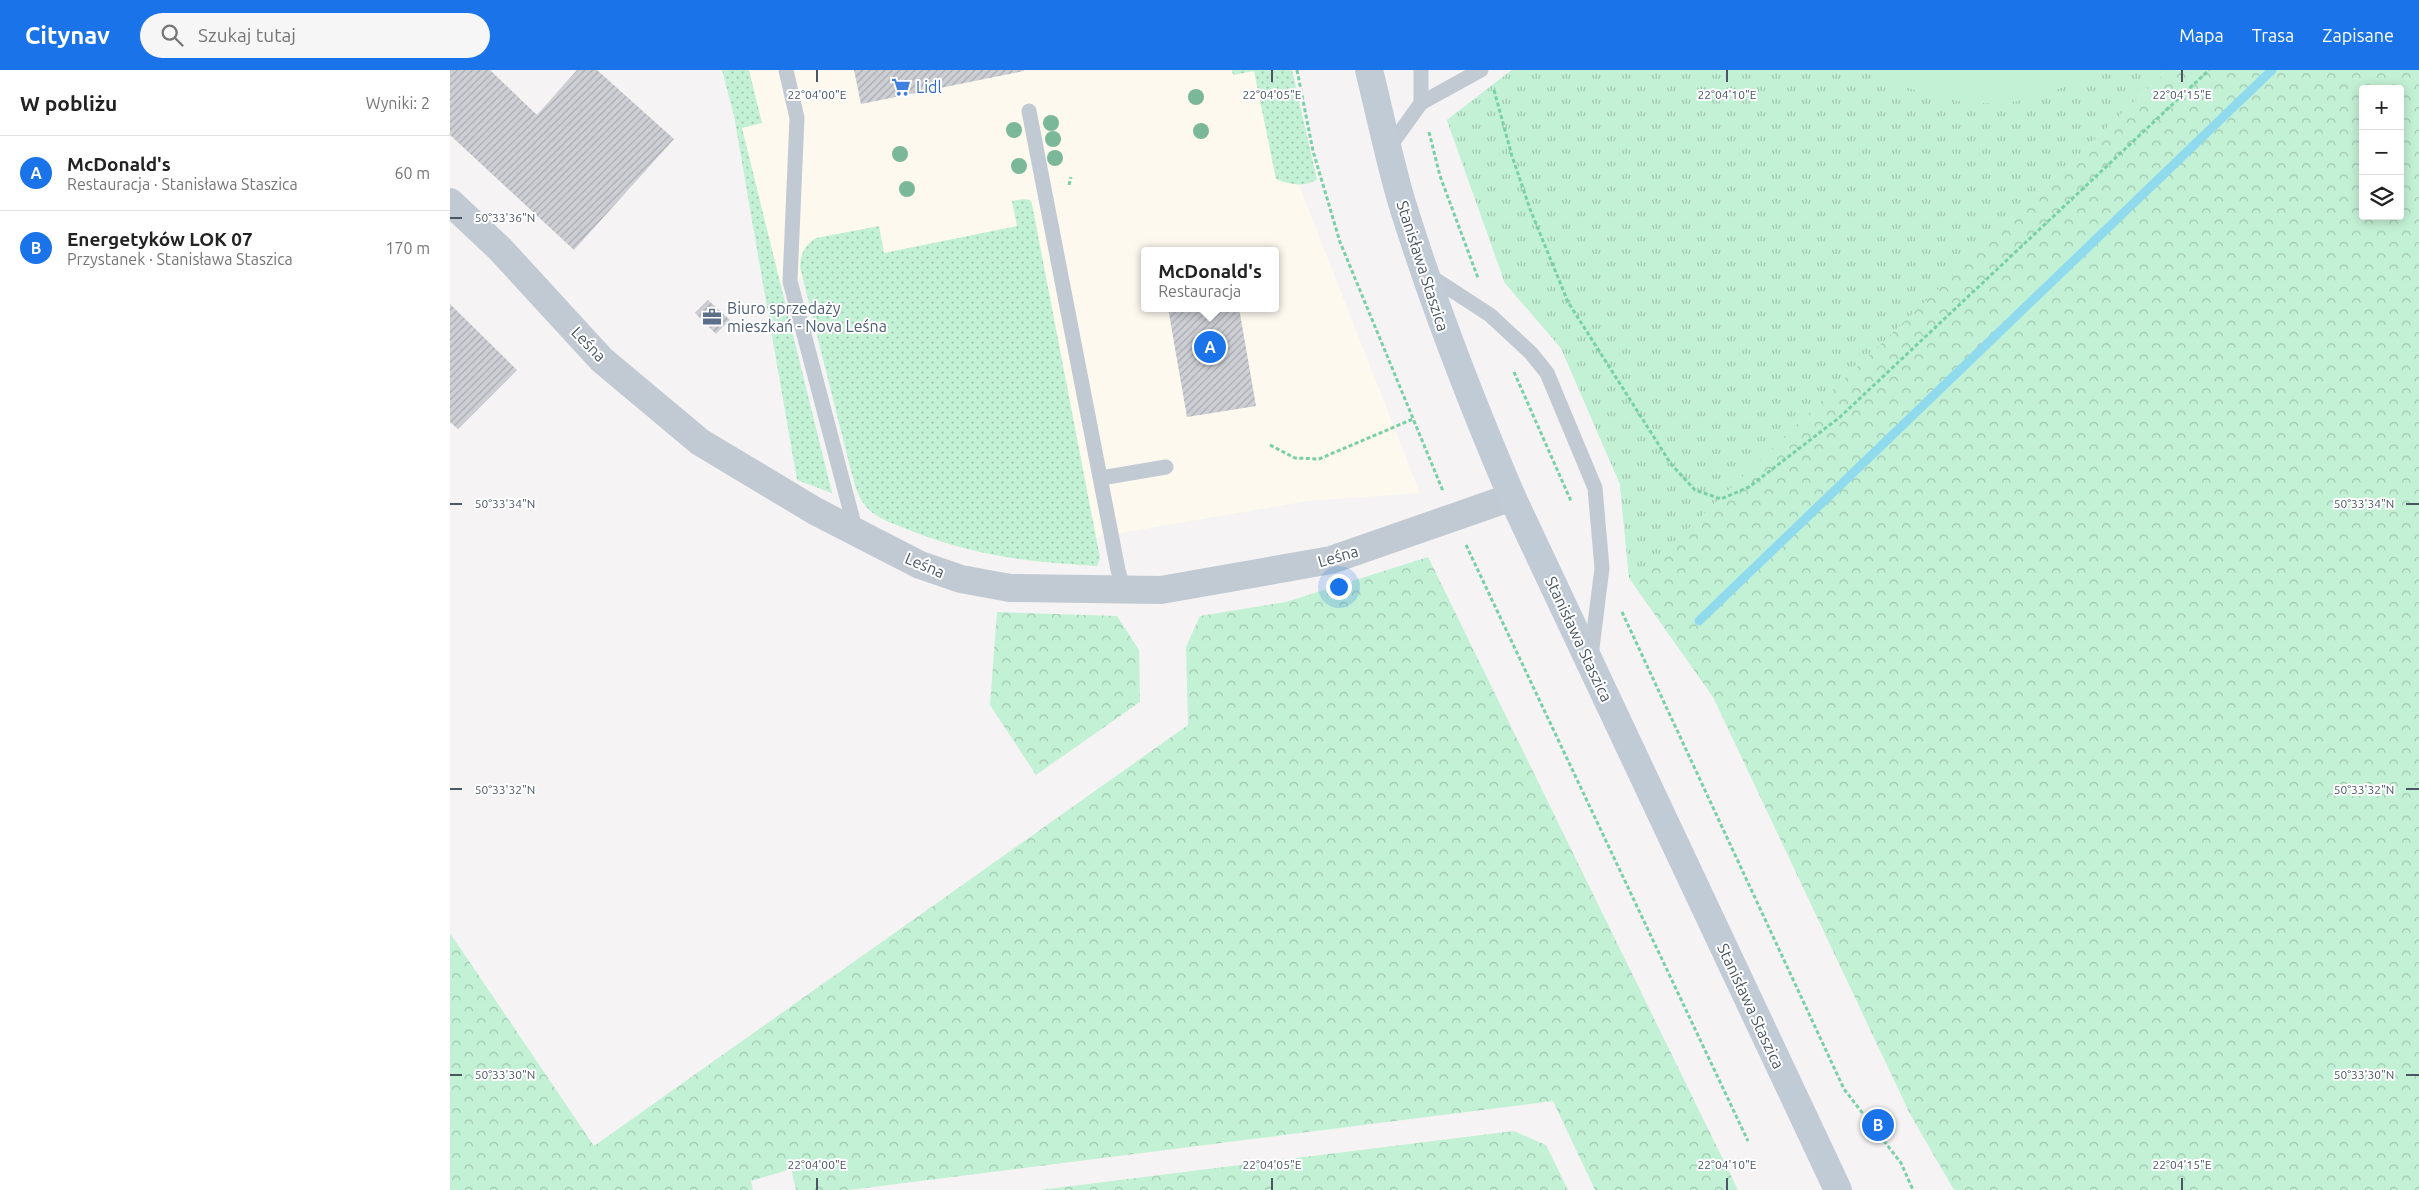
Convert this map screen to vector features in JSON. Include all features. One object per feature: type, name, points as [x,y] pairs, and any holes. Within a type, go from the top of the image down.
[{"type":"main road","name":"Stanisława Staszica","points":[[1369,70],[1388,148],[1424,272],[1477,415],[1512,497],[1838,1190]]},
{"type":"street","name":"Leśna","points":[[450,202],[500,249],[602,360],[700,442],[815,511],[920,564],[961,580],[1010,588],[1124,591],[1161,590],[1199,585],[1331,560],[1512,497]]},
{"type":"lane","points":[[786,70],[797,118],[790,281],[856,532]]},
{"type":"lane","points":[[1421,70],[1421,103]]},
{"type":"lane","points":[[1388,148],[1421,103],[1481,70]]},
{"type":"lane","points":[[1029,112],[1118,570],[1124,591]]},
{"type":"lane","points":[[1424,272],[1490,315],[1531,353],[1546,373],[1558,399],[1595,488],[1602,568],[1590,662]]},
{"type":"lane","points":[[1101,478],[1166,467]]},
{"type":"path","points":[[1296,70],[1313,151],[1340,242],[1414,419],[1453,519],[1748,1140]]},
{"type":"path","points":[[1493,86],[1521,182],[1568,302],[1671,464],[1695,490],[1721,499],[1749,487],[1840,418],[2209,70]]},
{"type":"path","points":[[1270,445],[1295,458],[1319,459],[1414,419]]},
{"type":"path","points":[[1844,1089],[1901,1163],[1913,1190]]},
{"type":"shaded area","points":[[722,70],[1272,70],[1295,175],[1420,493],[1308,501],[1086,539],[1028,229],[776,284]]},
{"type":"green space","points":[[722,70],[749,70],[762,123],[742,128],[832,493],[797,480],[734,116]]},
{"type":"green space","points":[[1232,70],[1292,70],[1317,180],[1306,184],[1296,184],[1276,179],[1254,71],[1233,75]]},
{"type":"green space","points":[[1512,70],[1719,498],[2167,70],[2419,70],[2419,1190],[1954,1190],[1910,1114],[1713,697],[1629,578],[1620,484],[1561,348],[1505,283],[1447,120]]},
{"type":"green space","points":[[1512,70],[2167,70],[1669,547],[1629,578],[1620,484],[1561,348],[1505,283],[1447,120]]},
{"type":"green space","points":[[1864,70],[2103,70],[2058,89],[2024,100],[1974,103],[1918,91]]},
{"type":"green space","points":[[1030,200],[1032,204],[1100,558],[1097,566],[1024,560],[956,546],[882,519],[864,505],[853,478],[800,267],[804,250],[816,238],[879,226],[884,253],[1017,226],[1012,201]]},
{"type":"green space","points":[[1428,557],[1738,1190],[1595,1190],[1553,1101],[849,1190],[796,1190],[791,1169],[751,1181],[753,1190],[450,1190],[450,933],[594,1146],[1188,725],[1186,647],[1200,616],[1286,602]]},
{"type":"green space","points":[[997,612],[1117,616],[1139,650],[1140,702],[1036,775],[990,705]]},
{"type":"green space","points":[[1514,1131],[1546,1145],[1568,1190],[1040,1190]]},
{"type":"building","points":[[450,70],[490,70],[537,115],[577,70],[597,70],[674,139],[574,250],[450,135]]},
{"type":"building","name":"Lidl","points":[[854,70],[1024,70],[1024,71],[861,104]]},
{"type":"building","points":[[708,300],[730,320],[716,334],[695,313]]},
{"type":"building","points":[[450,304],[517,370],[458,429],[450,422]]},
{"type":"building","points":[[1169,312],[1240,312],[1256,406],[1187,417]]},
{"type":"waterway","points":[[1699,621],[2272,70]]},
{"type":"place","name":"Lidl","points":[[901,87]]},
{"type":"place","name":"Biuro sprzedaży mieszkań - Nova Leśna","points":[[712,317]]},
{"type":"place","name":"McDonald's","points":[[1210,347]]},
{"type":"place","name":"Energetyków LOK 07","points":[[1878,1125]]}]
